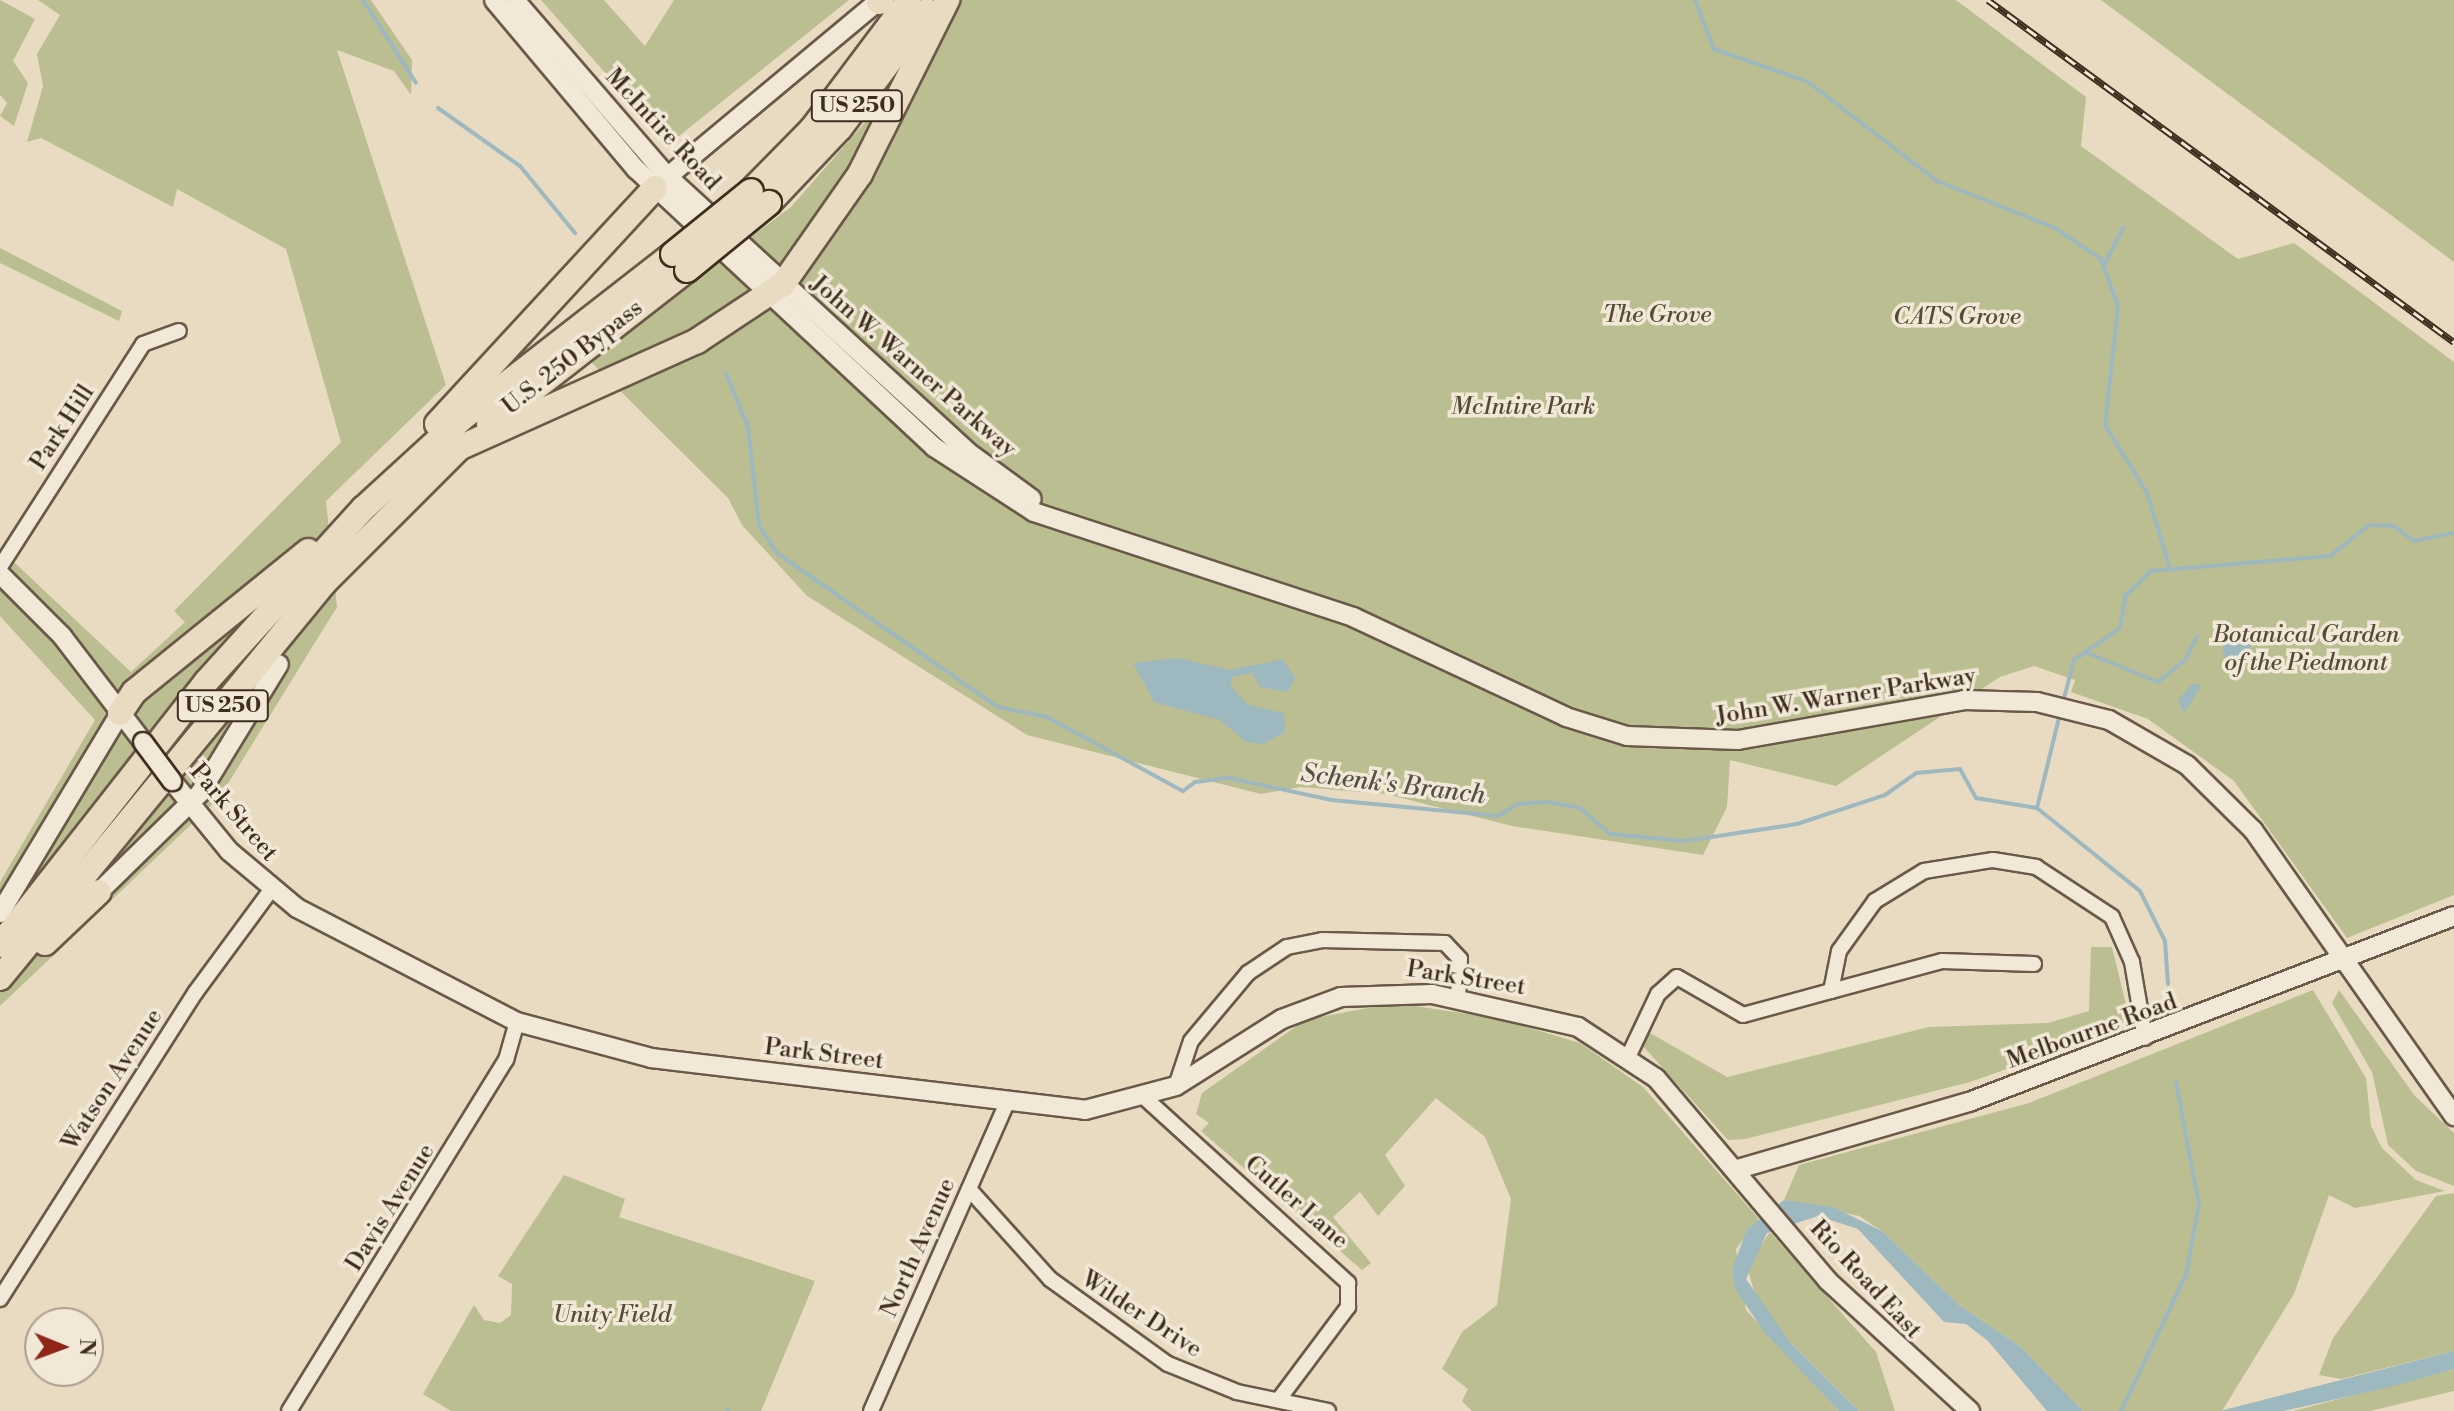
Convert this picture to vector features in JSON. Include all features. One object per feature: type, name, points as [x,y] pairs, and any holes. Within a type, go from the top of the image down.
[{"type":"highway","name":"US 250","points":[[760,197],[869,58],[909,0]]},
{"type":"highway","name":"US 250","points":[[0,945],[206,682],[364,508],[497,389],[680,262],[840,128],[934,0]]},
{"type":"highway","points":[[459,448],[697,341],[776,289],[860,174],[947,0]]},
{"type":"highway","points":[[394,480],[450,407],[661,182]]},
{"type":"highway","name":"U.S. 250 Bypass","points":[[459,448],[680,262]]},
{"type":"highway","name":"US 250","points":[[0,978],[325,582],[459,448]]},
{"type":"highway","points":[[120,713],[176,656],[364,508]]},
{"type":"highway","points":[[279,664],[325,582]]},
{"type":"highway","points":[[0,986],[99,892]]},
{"type":"street","points":[[494,0],[571,99],[661,182],[880,1]]},
{"type":"street","name":"McIntire Road","points":[[515,0],[661,182]]},
{"type":"street","name":"John W. Warner Parkway","points":[[661,182],[776,289],[934,447],[1034,512],[1093,535],[1353,617],[1566,717],[1627,736],[1738,740],[1930,703],[2037,702],[2079,711],[2161,747],[2221,795],[2279,863],[2405,1055],[2454,1116]]},
{"type":"street","name":"Park Hill","points":[[0,567],[143,344],[179,331]]},
{"type":"street","name":"Park Street","points":[[0,574],[62,636],[190,804],[271,890],[517,1022],[651,1058],[1085,1110],[1145,1098],[1176,1086],[1307,1008],[1375,992],[1458,998],[1564,1022],[1629,1055],[1738,1169]]},
{"type":"street","points":[[99,892],[190,804],[225,760],[279,664]]},
{"type":"street","points":[[0,913],[120,713]]},
{"type":"street","points":[[1831,991],[1839,951],[1875,901],[1924,871],[1993,860],[2036,867],[2112,917],[2132,962],[2145,1038]]},
{"type":"street","name":"Watson Avenue","points":[[0,1299],[195,993],[271,890]]},
{"type":"street","name":"Melbourne Road","points":[[1738,1169],[1969,1102],[2145,1038],[2454,916]]},
{"type":"street","points":[[1176,1086],[1191,1041],[1248,973],[1287,947],[1322,940],[1445,943],[1460,959],[1458,998]]},
{"type":"street","points":[[1629,1055],[1670,980],[1692,982],[1743,1015],[1942,961],[2034,964]]},
{"type":"street","name":"Davis Avenue","points":[[289,1411],[499,1072],[517,1022]]},
{"type":"street","name":"Cutler Lane","points":[[1145,1098],[1348,1283],[1348,1307],[1280,1398]]},
{"type":"street","name":"North Avenue","points":[[871,1411],[1007,1103]]},
{"type":"street","name":"Rio Road East","points":[[1738,1169],[1812,1261],[1881,1336],[1970,1411]]},
{"type":"street","name":"Wilder Drive","points":[[969,1189],[1050,1279],[1168,1364],[1219,1387],[1328,1411]]},
{"type":"green space","points":[[0,0],[35,19],[13,61],[28,83],[14,126],[0,116],[7,103],[0,95]]},
{"type":"green space","points":[[38,0],[371,0],[412,60],[411,95],[394,71],[337,50],[446,385],[326,501],[337,607],[219,798],[0,1006],[0,882],[95,720],[0,616],[0,549],[131,672],[185,622],[174,611],[341,442],[286,249],[177,189],[173,207],[41,138],[27,142],[43,86],[37,54],[60,15]]},
{"type":"green space","points":[[541,0],[604,0],[645,46],[674,0],[849,0],[679,136],[660,135]]},
{"type":"green space","name":"McIntire Park","points":[[954,0],[1956,0],[2086,97],[2081,146],[2238,259],[2294,243],[2454,362],[2454,895],[2347,938],[2234,781],[2148,719],[2071,692],[2075,680],[2034,666],[2000,677],[1836,786],[1730,760],[1727,807],[1703,855],[1512,826],[1386,794],[1300,787],[1261,794],[1027,735],[807,596],[742,525],[728,498],[587,358],[791,207],[888,96]]},
{"type":"green space","points":[[2101,0],[2454,0],[2454,262]]},
{"type":"green space","points":[[0,248],[122,311],[119,321],[0,263]]},
{"type":"green space","points":[[2091,947],[2112,947],[2131,1025],[1970,1082],[1745,1139],[1728,1140],[1642,1045],[1650,1033],[1727,1077],[1929,1027],[2048,1023],[2089,1011]]},
{"type":"green space","points":[[2313,990],[2366,1078],[2371,1126],[2382,1148],[2416,1180],[2445,1191],[2355,1208],[2329,1195],[2294,1294],[2222,1411],[2083,1411],[2020,1346],[1959,1305],[1882,1231],[1859,1216],[1784,1200],[1799,1165],[2029,1103]]},
{"type":"green space","points":[[2339,990],[2415,1096],[2454,1133],[2454,1186],[2416,1171],[2388,1145],[2372,1072],[2332,1003]]},
{"type":"green space","points":[[1394,1003],[1496,1018],[1580,1043],[1643,1087],[1759,1219],[1736,1249],[1746,1310],[1839,1411],[1472,1411],[1462,1401],[1468,1389],[1442,1369],[1462,1332],[1497,1305],[1511,1199],[1485,1137],[1436,1098],[1385,1155],[1405,1186],[1378,1216],[1360,1192],[1333,1217],[1371,1263],[1362,1270],[1201,1131],[1209,1123],[1196,1114],[1202,1093],[1305,1020]]},
{"type":"green space","name":"Unity Field","points":[[564,1175],[625,1199],[619,1217],[815,1281],[761,1411],[451,1411],[423,1394],[474,1305],[484,1320],[500,1323],[511,1315],[512,1284],[498,1276]]},
{"type":"green space","points":[[2454,1193],[2454,1351],[2341,1379],[2319,1375],[2333,1338],[2436,1196]]},
{"type":"green space","points":[[1770,1232],[1876,1352],[1895,1411],[1859,1411],[1790,1342],[1755,1294],[1747,1267]]},
{"type":"green space","points":[[2454,1369],[2454,1391],[2370,1411],[2293,1411]]},
{"type":"water","points":[[2237,637],[2247,641],[2251,651],[2247,661],[2237,665],[2227,661],[2223,651],[2227,641]]},
{"type":"water","points":[[1177,658],[1230,670],[1283,659],[1295,678],[1288,692],[1260,687],[1252,673],[1232,677],[1231,686],[1248,705],[1284,713],[1285,732],[1263,744],[1246,742],[1220,720],[1154,702],[1133,663]]},
{"type":"water","points":[[2192,684],[2202,685],[2184,713],[2178,700]]},
{"type":"water","points":[[1784,1200],[1833,1207],[1882,1231],[1959,1305],[2020,1346],[2083,1411],[2047,1411],[1988,1341],[1966,1324],[1944,1322],[1858,1229],[1818,1216],[1767,1233],[1746,1279],[1790,1342],[1859,1411],[1839,1411],[1765,1333],[1735,1289],[1732,1270],[1747,1229]]},
{"type":"water","points":[[2454,1351],[2454,1369],[2390,1387],[2284,1411],[2220,1411]]},
{"type":"waterway","name":"Schenk's Branch","points":[[363,0],[416,83]]},
{"type":"waterway","points":[[1695,0],[1714,49],[1808,82],[1937,181],[2055,228],[2101,259],[2118,306],[2105,425],[2147,493],[2170,568]]},
{"type":"waterway","name":"Schenk's Branch","points":[[438,108],[520,166],[575,233]]},
{"type":"waterway","points":[[2104,265],[2123,228]]},
{"type":"waterway","name":"Schenk's Branch","points":[[726,373],[748,427],[759,526],[777,553],[998,707],[1047,717],[1183,791],[1195,782],[1229,778],[1332,800],[1498,816],[1518,804],[1547,802],[1580,808],[1610,834],[1685,841],[1797,824],[1885,795],[1916,773],[1960,769],[1976,798],[2037,808],[2140,891],[2165,941],[2168,984]]},
{"type":"waterway","points":[[2063,702],[2074,660],[2120,628],[2126,595],[2151,571],[2330,556],[2369,525],[2394,526],[2413,541],[2454,533]]},
{"type":"waterway","points":[[2085,652],[2158,682],[2185,660],[2197,636]]},
{"type":"waterway","points":[[2037,808],[2060,714]]},
{"type":"waterway","name":"Schenk's Branch","points":[[2121,1411],[2186,1275],[2199,1205],[2176,1082]]},
{"type":"railway","points":[[1988,0],[2454,342]]},
{"type":"park label","name":"The Grove","points":[[1657,316]]},
{"type":"park label","name":"CATS Grove","points":[[1957,318]]},
{"type":"park label","name":"Botanical Garden of the Piedmont","points":[[2306,650]]}]
